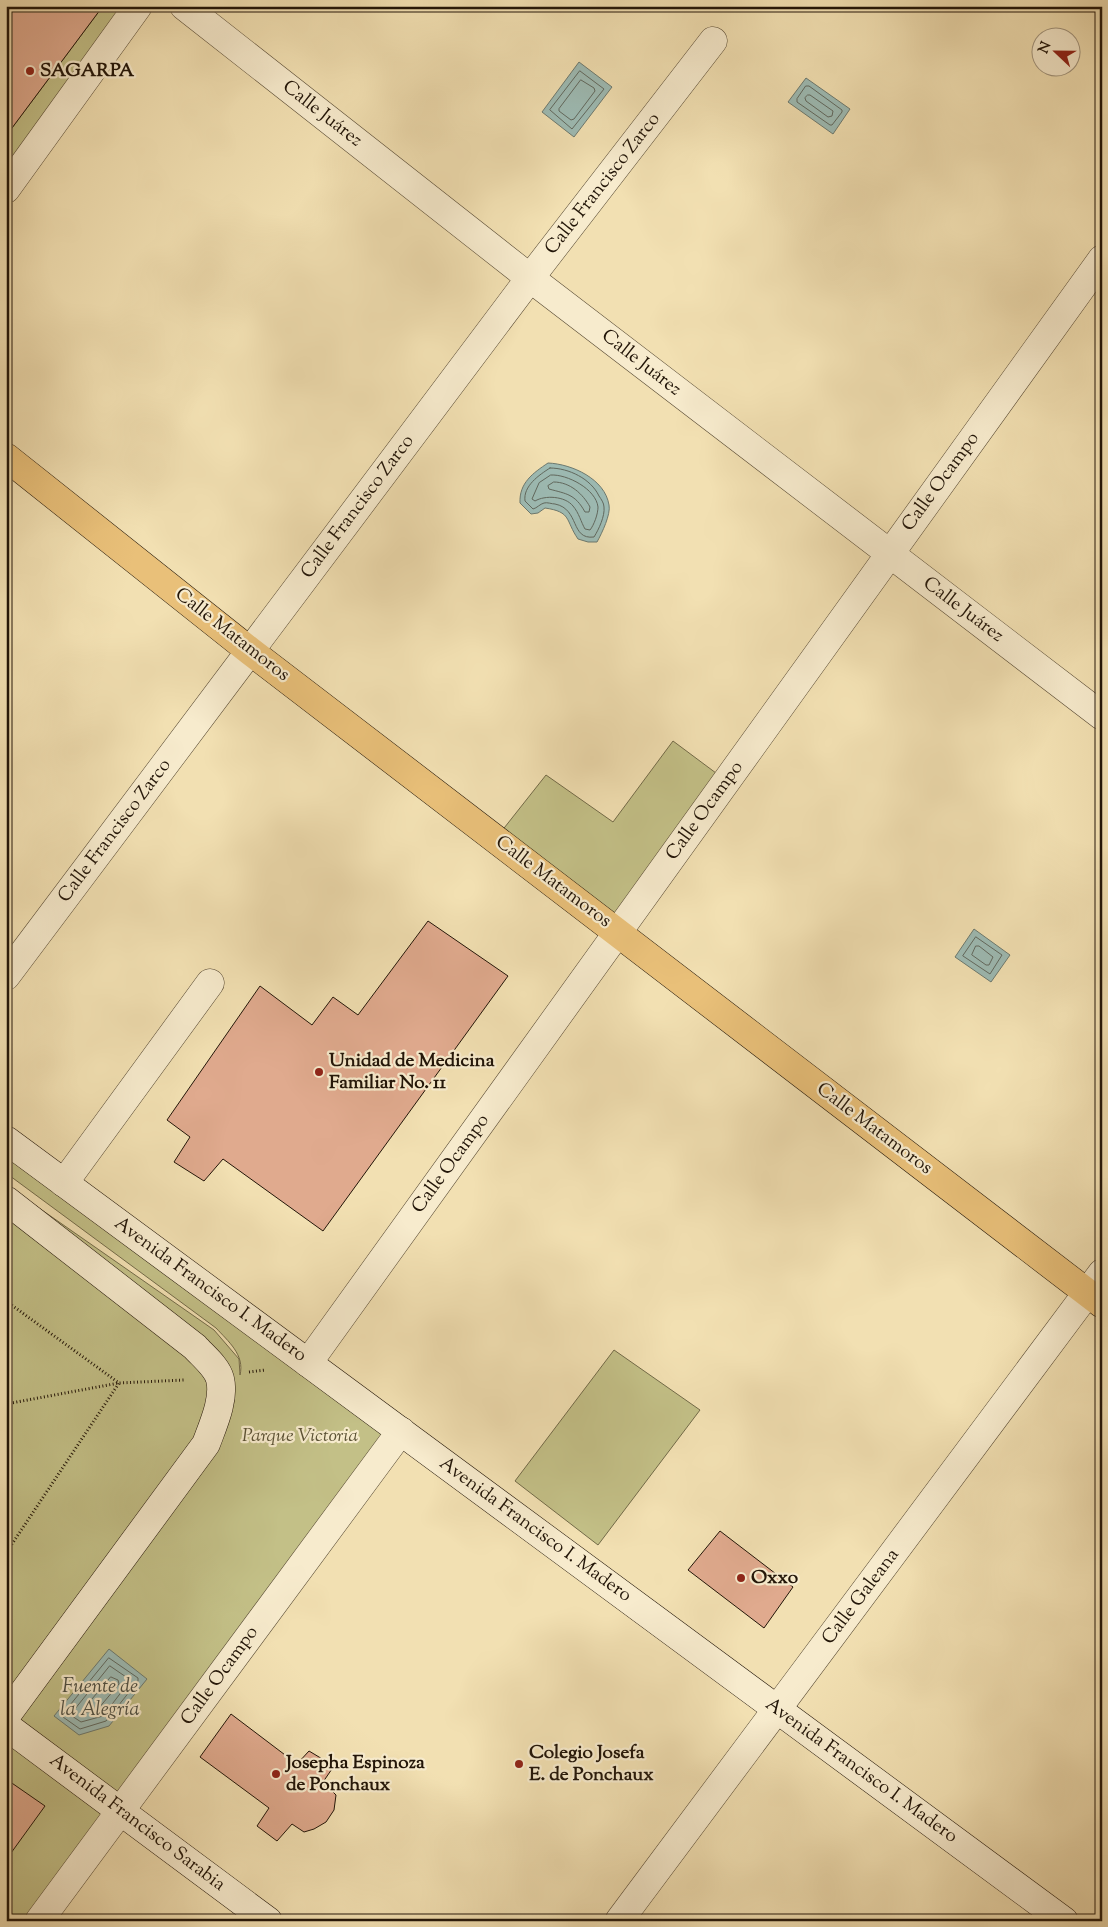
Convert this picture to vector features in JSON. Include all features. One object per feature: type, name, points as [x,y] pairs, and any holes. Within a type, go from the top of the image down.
[{"type":"main road","name":"Calle Matamoros","points":[[6,457],[250,651],[618,932],[1097,1290]]},
{"type":"street","points":[[6,189],[138,6]]},
{"type":"street","name":"Calle Juárez","points":[[184,6],[530,278],[1102,716]]},
{"type":"street","name":"Calle Francisco Zarco","points":[[6,976],[530,278],[713,41]]},
{"type":"street","name":"Calle Ocampo","points":[[308,1363],[1102,259]]},
{"type":"street","points":[[64,1183],[210,983]]},
{"type":"street","name":"Avenida Francisco I. Madero","points":[[6,1140],[1064,1921]]},
{"type":"street","points":[[6,1200],[195,1348],[220,1377],[221,1393],[216,1418],[206,1444],[6,1716]]},
{"type":"street","name":"Calle Galeana","points":[[619,1921],[777,1709],[1097,1290]]},
{"type":"street","name":"Calle Ocampo","points":[[40,1921],[400,1431]]},
{"type":"street","name":"Avenida Francisco Sarabia","points":[[6,1726],[268,1921]]},
{"type":"path","points":[[6,1301],[119,1383]]},
{"type":"path","points":[[6,1404],[119,1383],[182,1380]]},
{"type":"path","points":[[6,1553],[119,1383]]},
{"type":"green space","points":[[103,6],[136,6],[6,183],[6,136]]},
{"type":"green space","points":[[673,741],[724,779],[616,928],[497,837],[546,775],[613,822]]},
{"type":"green space","name":"Parque Victoria","points":[[6,1153],[405,1418],[37,1921],[6,1921],[6,1185],[214,1330],[239,1359],[240,1375],[241,1368],[240,1361],[238,1355],[216,1328],[6,1173]]},
{"type":"green space","points":[[614,1350],[700,1410],[598,1545],[515,1481]]},
{"type":"water","points":[[579,62],[612,87],[574,137],[542,112]]},
{"type":"water","points":[[806,78],[850,109],[833,134],[788,102]]},
{"type":"water","points":[[548,463],[567,466],[586,475],[601,488],[606,496],[609,513],[597,542],[578,539],[567,518],[560,512],[545,508],[538,513],[531,514],[520,503],[524,484],[532,475]]},
{"type":"water","points":[[974,929],[1010,955],[991,982],[955,957]]},
{"type":"water","name":"Fuente de la Alegría","points":[[109,1649],[147,1679],[109,1726],[79,1735],[54,1716]]},
{"type":"building","name":"SAGARPA","points":[[6,6],[103,6],[6,136]]},
{"type":"building","name":"Unidad de Medicina Familiar No. 11","points":[[428,921],[508,976],[323,1231],[223,1159],[204,1181],[174,1162],[190,1137],[167,1120],[260,986],[312,1025],[333,997],[358,1015]]},
{"type":"building","name":"Oxxo","points":[[720,1531],[793,1587],[764,1628],[688,1570]]},
{"type":"building","name":"Josepha Espinoza de Ponchaux","points":[[231,1714],[297,1764],[309,1751],[334,1766],[323,1782],[336,1795],[334,1810],[326,1822],[304,1832],[292,1824],[277,1841],[257,1826],[269,1808],[200,1757]]},
{"type":"building","points":[[6,1779],[45,1806],[11,1853],[6,1849]]},
{"type":"place","name":"SAGARPA","points":[[30,71]]},
{"type":"place","name":"Unidad de Medicina Familiar No. 11","points":[[319,1072]]},
{"type":"place","name":"Oxxo","points":[[741,1578]]},
{"type":"place","name":"Colegio Josefa E. de Ponchaux","points":[[519,1764]]},
{"type":"place","name":"Josepha Espinoza de Ponchaux","points":[[276,1774]]}]
